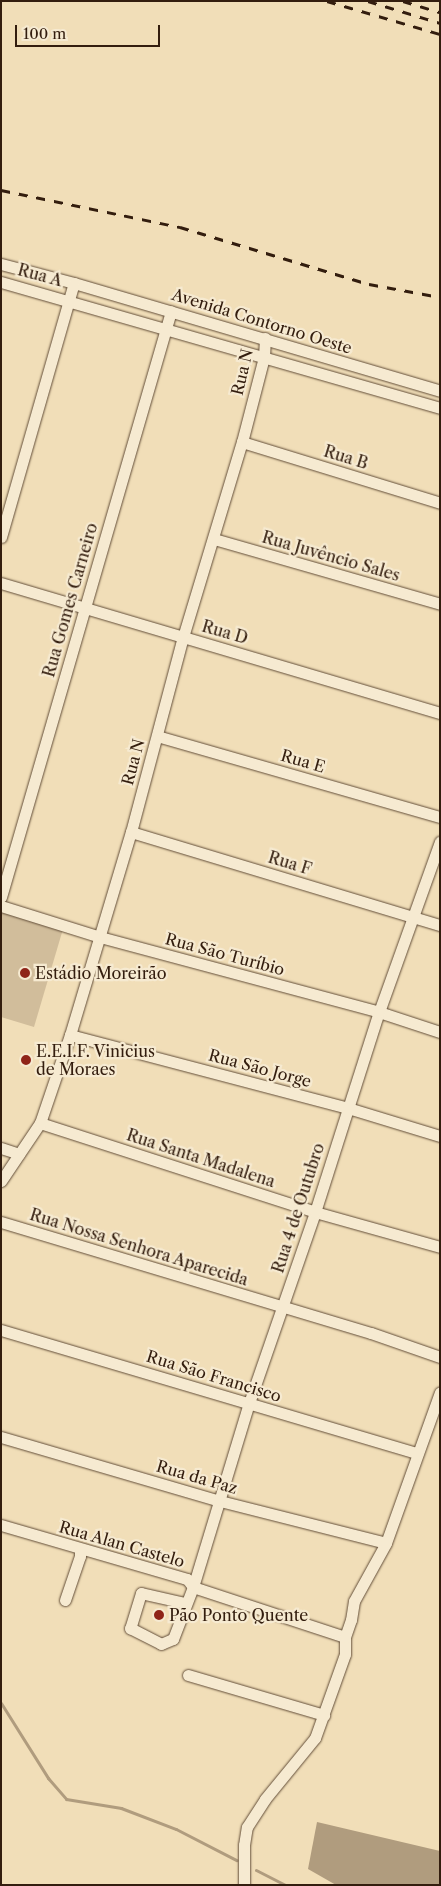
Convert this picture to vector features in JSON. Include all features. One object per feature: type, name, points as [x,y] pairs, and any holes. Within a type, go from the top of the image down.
[{"type":"street","name":"Avenida Contorno Oeste","points":[[1,264],[265,338],[436,390]]},
{"type":"street","points":[[5,283],[14,267]]},
{"type":"street","points":[[33,290],[37,273]]},
{"type":"street","name":"Rua A","points":[[5,283],[70,300]]},
{"type":"street","points":[[1,537],[74,283]]},
{"type":"street","name":"Avenida Contorno Oeste","points":[[70,300],[440,408]]},
{"type":"street","name":"Rua Gomes Carneiro","points":[[1,897],[171,311]]},
{"type":"street","name":"Rua N","points":[[1,1181],[40,1124],[70,1035],[130,832],[183,637],[242,442],[264,357],[265,338]]},
{"type":"street","points":[[426,404],[436,390]]},
{"type":"street","name":"Rua B","points":[[242,442],[440,503]]},
{"type":"street","name":"Rua Juvêncio Sales","points":[[214,539],[440,604]]},
{"type":"street","name":"Rua D","points":[[1,583],[85,606],[183,637],[440,712]]},
{"type":"street","name":"Rua E","points":[[157,736],[440,817]]},
{"type":"street","name":"Rua F","points":[[130,832],[440,925]]},
{"type":"street","name":"Rua 4 de Outubro","points":[[186,1603],[141,1592],[130,1628],[161,1644],[165,1644],[173,1639],[193,1587],[249,1403],[315,1212],[379,1012],[440,842]]},
{"type":"street","name":"Rua São Turíbio","points":[[1,906],[100,937],[379,1012],[440,1032]]},
{"type":"street","name":"Rua São Jorge","points":[[70,1035],[348,1108],[440,1136]]},
{"type":"street","name":"Rua Santa Madalena","points":[[40,1124],[315,1212],[440,1247]]},
{"type":"street","points":[[1,1148],[19,1154]]},
{"type":"street","name":"Rua Nossa Senhora Aparecida","points":[[1,1222],[371,1332],[440,1357]]},
{"type":"street","name":"Rua São Francisco","points":[[1,1330],[417,1453]]},
{"type":"street","points":[[244,1885],[244,1845],[248,1827],[265,1799],[305,1753],[315,1738],[345,1654],[345,1637],[358,1593],[376,1565],[386,1543],[440,1392]]},
{"type":"street","name":"Rua da Paz","points":[[1,1437],[220,1501],[386,1543]]},
{"type":"street","name":"Rua Alan Castelo","points":[[1,1525],[187,1579],[193,1587],[345,1637]]},
{"type":"street","points":[[65,1600],[80,1556],[80,1549]]},
{"type":"street","points":[[188,1675],[324,1715]]},
{"type":"shaded area","name":"Estádio Moreirão","points":[[1,911],[63,929],[34,1027],[1,1017]]},
{"type":"shaded area","points":[[317,1822],[440,1851],[440,1885],[336,1885],[308,1869]]},
{"type":"waterway","points":[[1,1703],[48,1778],[66,1799],[121,1808],[176,1829],[236,1860]]},
{"type":"waterway","points":[[256,1870],[285,1885]]},
{"type":"railway","points":[[327,1],[440,34]]},
{"type":"railway","points":[[368,1],[440,23]]},
{"type":"railway","points":[[403,1],[440,12]]},
{"type":"railway","points":[[1,190],[180,227],[369,284],[440,297]]},
{"type":"place","name":"Estádio Moreirão","points":[[25,973]]},
{"type":"place","name":"E.E.I.F. Vinicius de Moraes","points":[[26,1060]]},
{"type":"place","name":"Pão Ponto Quente","points":[[159,1615]]}]
